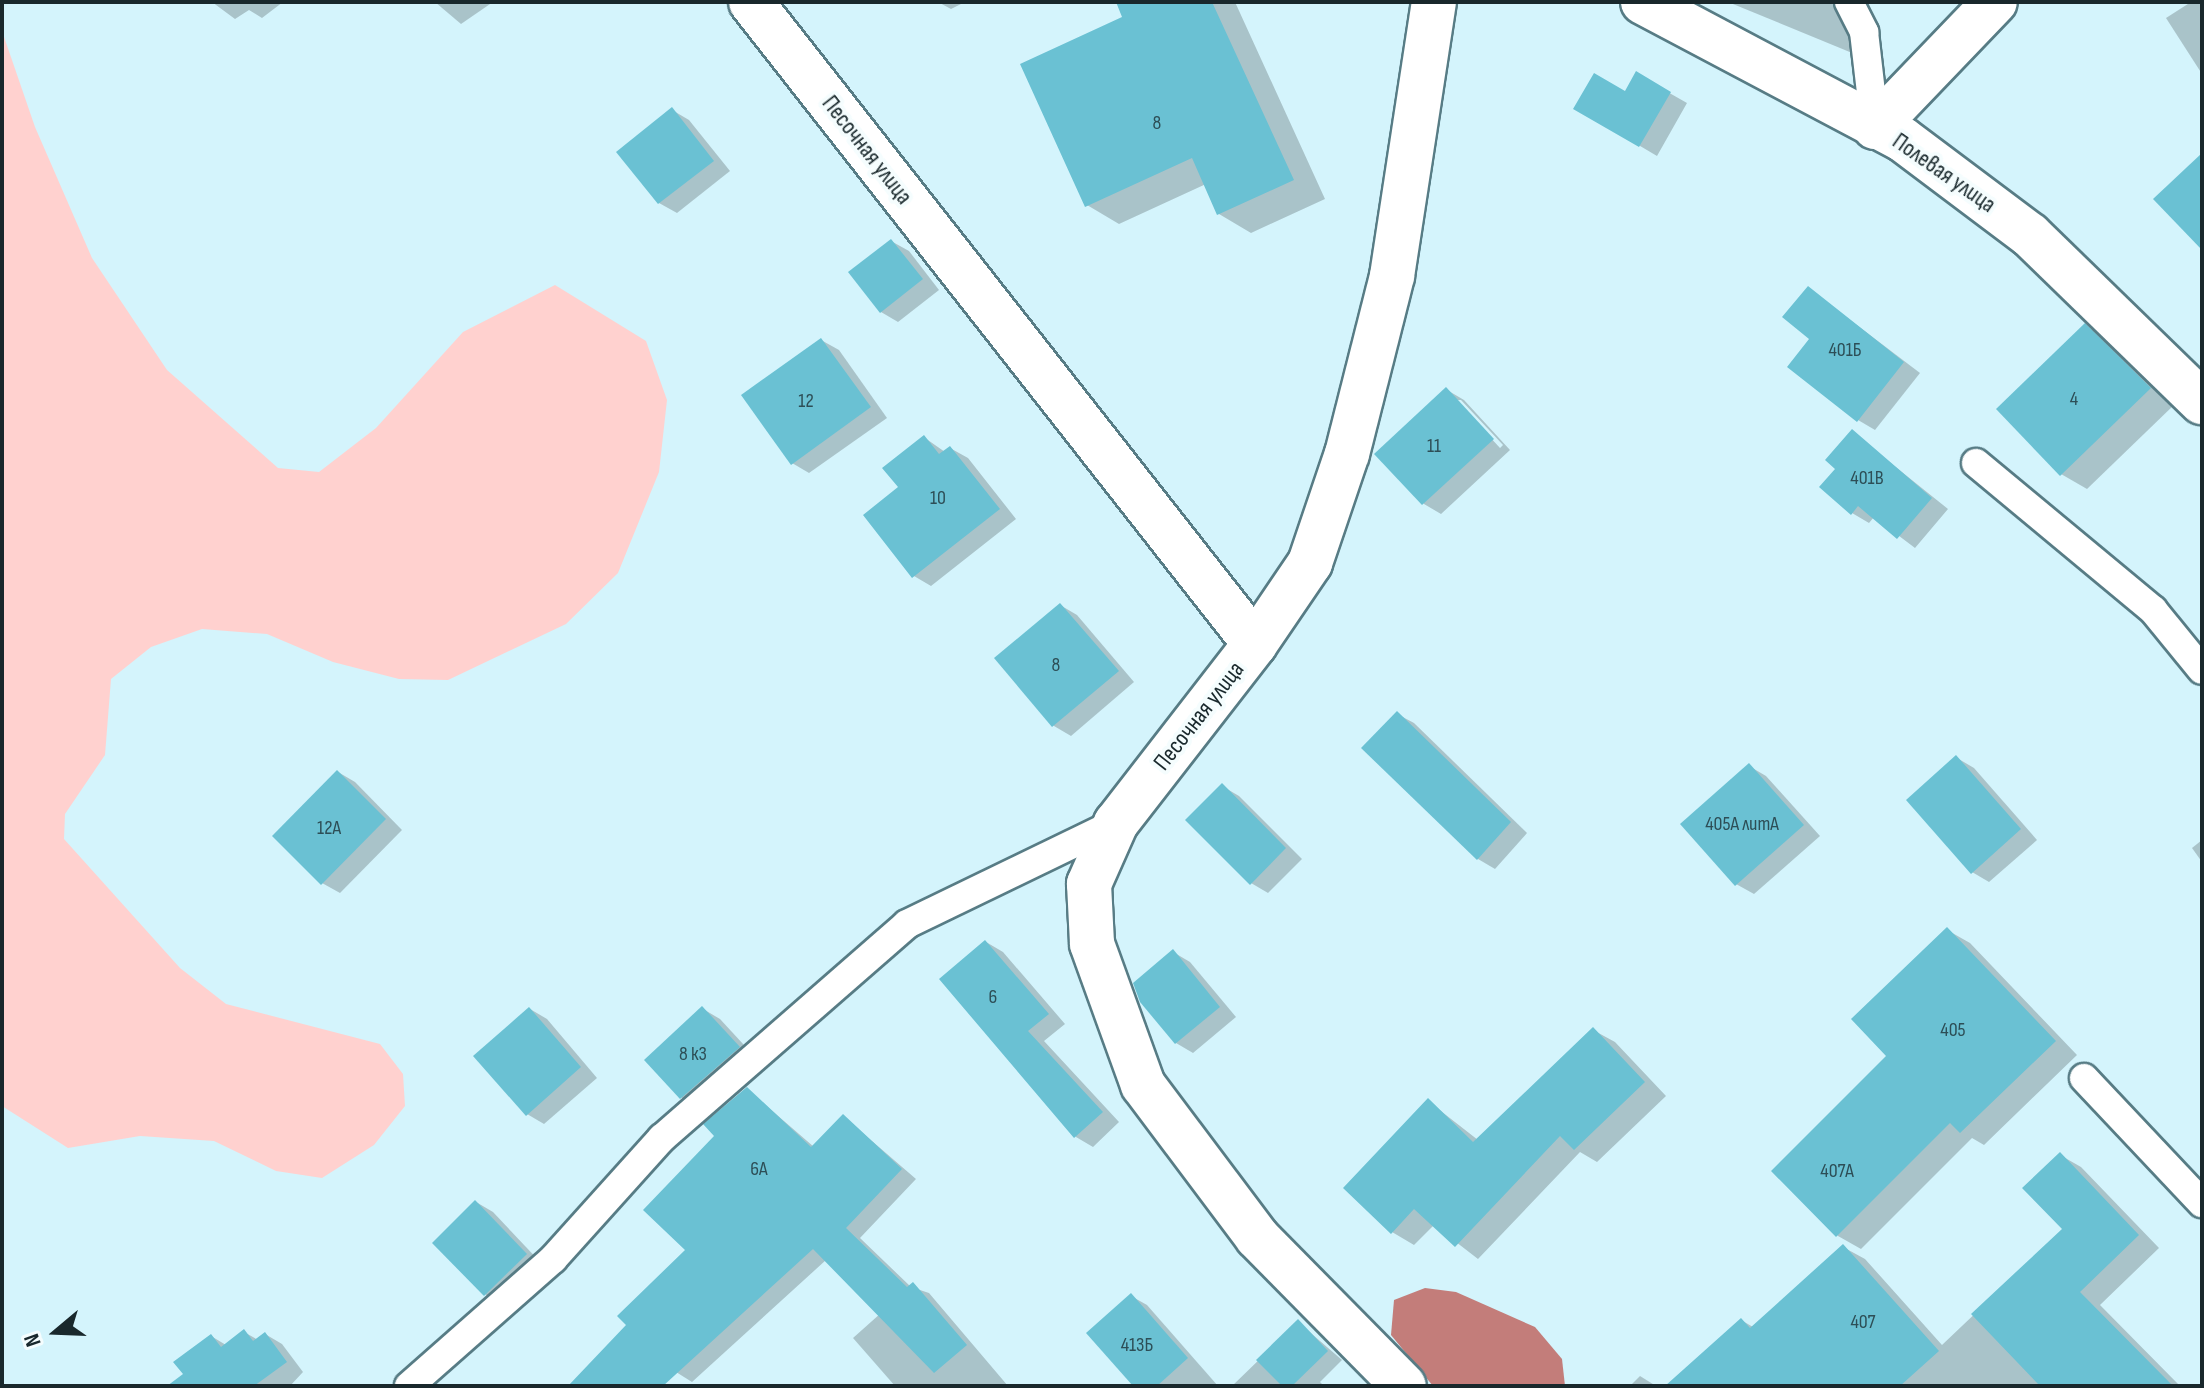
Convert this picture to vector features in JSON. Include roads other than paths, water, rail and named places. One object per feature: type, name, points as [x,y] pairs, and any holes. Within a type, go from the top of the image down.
[{"type":"street","name":"Песочная улица","points":[[751,2],[1255,644],[1116,823],[1089,884],[1092,944],[1143,1085],[1257,1237],[1404,1386]]},
{"type":"street","points":[[1255,644],[1310,563],[1347,454],[1392,276],[1434,2]]},
{"type":"street","name":"Полевая улица","points":[[1643,2],[1902,139],[2030,235],[2202,402]]},
{"type":"street","points":[[1875,127],[1995,2]]},
{"type":"lane","points":[[1849,2],[1864,32],[1875,127]]},
{"type":"lane","points":[[1976,463],[2153,610],[2202,670]]},
{"type":"lane","points":[[409,1386],[553,1259],[662,1138],[907,924],[1116,823]]},
{"type":"lane","points":[[2084,1078],[2202,1203]]}]
